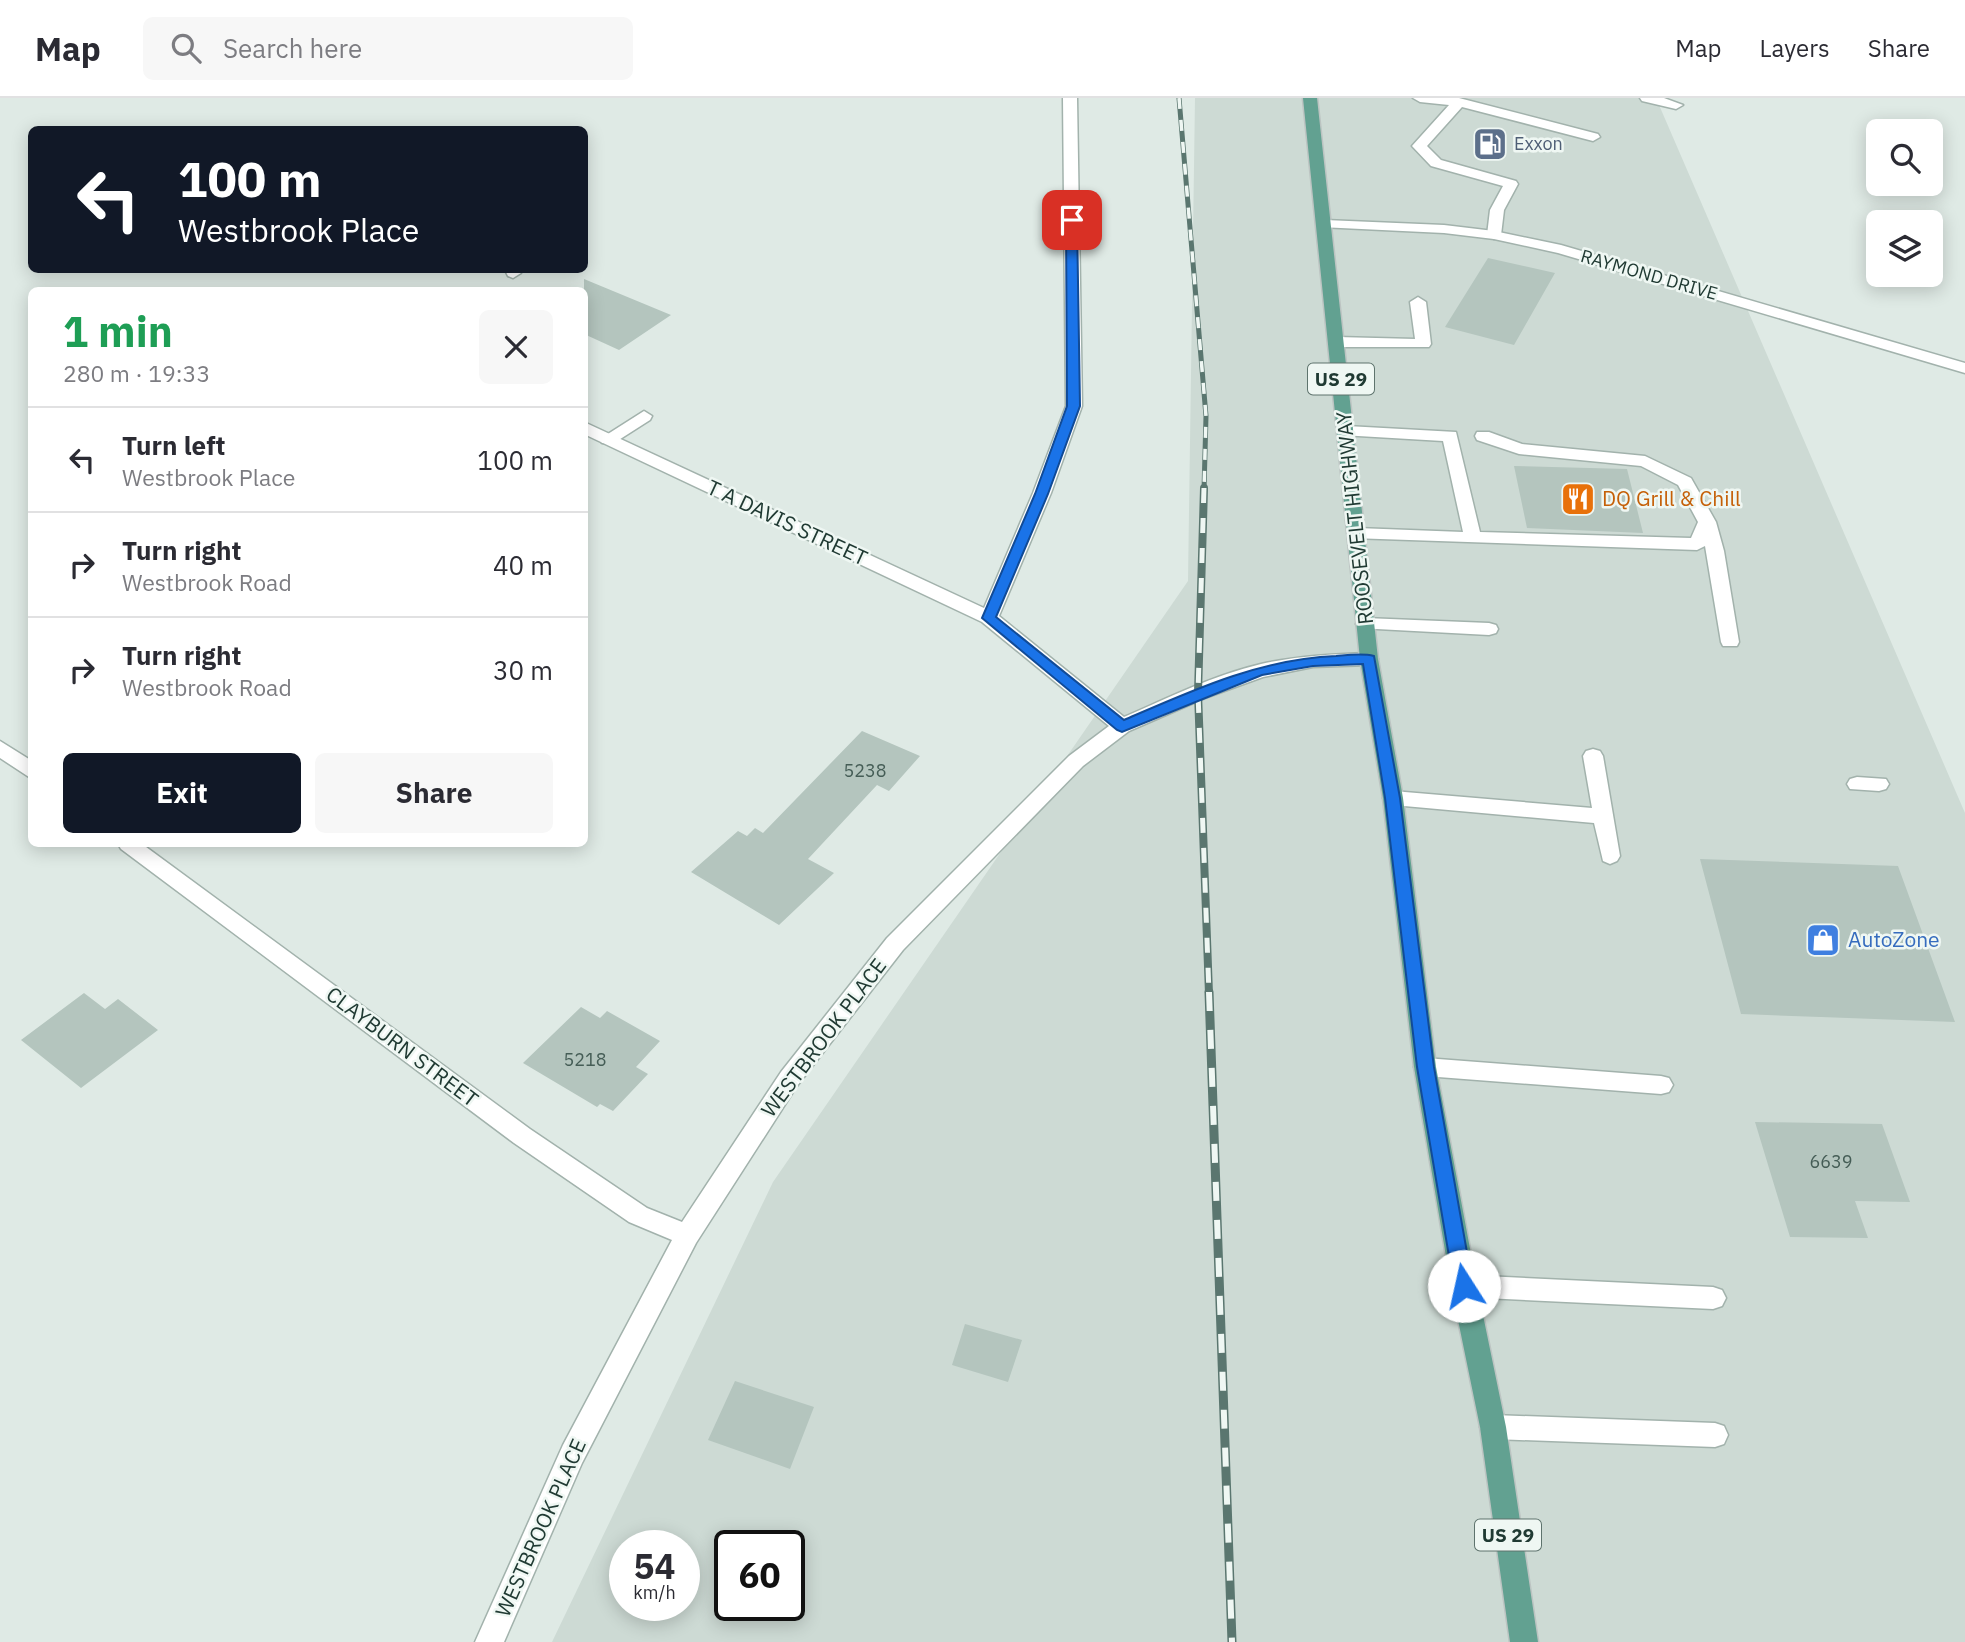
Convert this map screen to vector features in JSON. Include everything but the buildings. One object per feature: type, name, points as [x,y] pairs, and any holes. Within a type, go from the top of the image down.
[{"type":"main road","name":"ROOSEVELT HIGHWAY","points":[[1310,98],[1369,659],[1393,798],[1425,1067],[1464,1286],[1493,1427],[1524,1642]]},
{"type":"street","points":[[989,618],[1042,494],[1074,406],[1070,98]]},
{"type":"street","points":[[1420,98],[1459,102],[1512,119],[1593,137]]},
{"type":"street","points":[[1647,98],[1676,105]]},
{"type":"street","points":[[1459,102],[1419,146],[1436,163],[1469,165],[1516,178],[1497,210],[1494,235]]},
{"type":"street","name":"RAYMOND DRIVE","points":[[1325,224],[1494,235],[1562,249],[1965,368]]},
{"type":"street","points":[[1337,342],[1423,344],[1418,302]]},
{"type":"street","points":[[608,439],[644,416]]},
{"type":"street","name":"T A DAVIS STREET","points":[[588,429],[989,618],[1122,726]]},
{"type":"street","points":[[1347,431],[1450,436],[1473,538]]},
{"type":"street","points":[[1483,436],[1530,451],[1645,461],[1685,482],[1707,522],[1715,551],[1730,642]]},
{"type":"street","points":[[1357,534],[1697,544],[1707,522]]},
{"type":"street","points":[[1366,624],[1489,629]]},
{"type":"street","name":"WESTBROOK PLACE","points":[[489,1642],[572,1454],[687,1236],[789,1079],[895,944],[1076,761],[1122,726],[1259,670],[1313,662],[1369,659]]},
{"type":"street","points":[[0,748],[28,769]]},
{"type":"street","points":[[1593,756],[1610,856]]},
{"type":"street","points":[[1857,784],[1879,784]]},
{"type":"street","points":[[1393,798],[1605,817]]},
{"type":"street","name":"CLAYBURN STREET","points":[[132,847],[522,1136],[638,1215],[687,1236]]},
{"type":"street","points":[[1425,1067],[1661,1086]]},
{"type":"street","points":[[1464,1286],[1713,1298]]},
{"type":"street","points":[[1493,1427],[1715,1435]]},
{"type":"shaded area","points":[[1195,98],[1656,98],[1965,813],[1965,1642],[552,1642],[773,1182],[1188,581]]},
{"type":"railway","points":[[1179,98],[1206,416],[1204,490]]},
{"type":"railway","points":[[1204,488],[1198,693],[1209,994]]},
{"type":"railway","points":[[1209,992],[1232,1642]]},
{"type":"place","name":"Exxon","points":[[1490,144]]},
{"type":"place","name":"DQ Grill & Chill","points":[[1578,499]]},
{"type":"place","name":"AutoZone","points":[[1823,940]]},
{"type":"route","points":[[1072,220],[1074,406],[1042,494],[989,618],[1122,726],[1259,670],[1313,662],[1369,659],[1393,798],[1425,1067],[1464,1286]]}]
